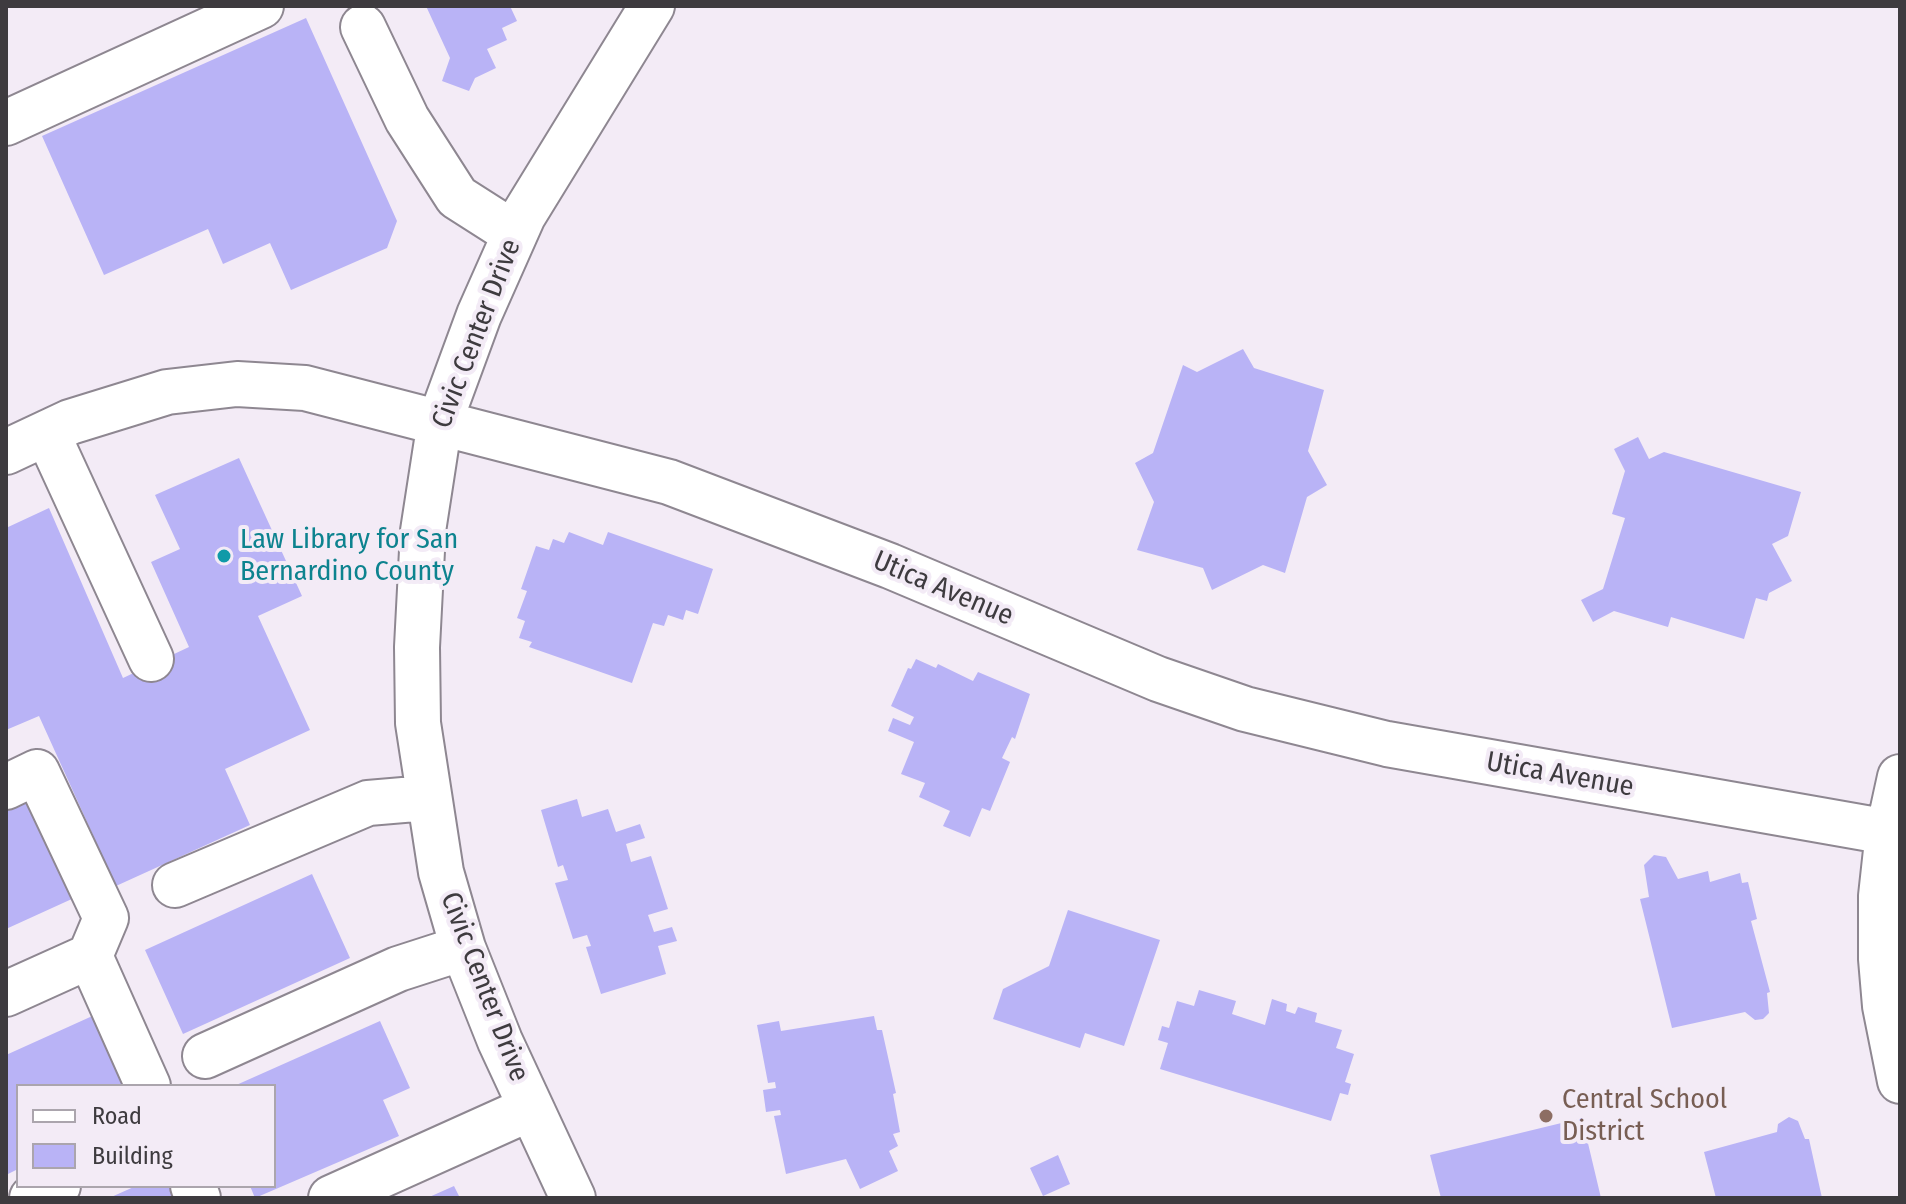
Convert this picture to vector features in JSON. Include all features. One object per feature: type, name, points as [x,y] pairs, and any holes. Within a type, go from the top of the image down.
[{"type":"street","points":[[6,123],[261,6]]},
{"type":"street","name":"Civic Center Drive","points":[[573,1198],[463,948],[441,872],[427,798],[418,723],[417,647],[423,531],[440,421],[479,315],[515,234],[652,6]]},
{"type":"street","points":[[363,27],[407,119],[457,197],[515,234]]},
{"type":"street","name":"Utica Avenue","points":[[6,452],[47,433],[167,392],[237,384],[305,388],[669,482],[890,566],[1158,679],[1245,709],[1387,744],[1888,832]]},
{"type":"street","points":[[47,433],[151,659]]},
{"type":"street","points":[[6,787],[37,772],[106,918],[90,956],[6,994]]},
{"type":"street","points":[[1900,777],[1888,832],[1881,896],[1885,1006],[1900,1081]]},
{"type":"street","points":[[175,885],[368,803],[427,798]]},
{"type":"street","points":[[205,1056],[398,969],[463,948]]},
{"type":"street","points":[[90,956],[147,1084]]},
{"type":"street","points":[[331,1198],[531,1108]]},
{"type":"street","points":[[32,1198],[54,1188]]},
{"type":"building","points":[[426,6],[510,6],[517,21],[502,28],[507,40],[487,49],[496,68],[475,78],[469,91],[442,81],[450,58]]},
{"type":"building","points":[[306,18],[397,221],[387,248],[291,290],[270,243],[223,264],[208,229],[104,275],[42,136]]},
{"type":"building","points":[[1243,349],[1254,368],[1324,390],[1308,451],[1327,485],[1307,497],[1285,573],[1263,565],[1212,590],[1203,568],[1137,550],[1154,502],[1135,463],[1153,453],[1183,365],[1197,372]]},
{"type":"building","points":[[1638,437],[1649,459],[1664,452],[1801,492],[1788,536],[1772,544],[1792,581],[1769,593],[1767,601],[1756,598],[1744,639],[1671,617],[1668,627],[1614,611],[1593,622],[1581,600],[1603,589],[1625,518],[1612,514],[1625,471],[1614,449]]},
{"type":"building","points":[[239,458],[302,596],[258,616],[310,730],[225,769],[250,825],[116,886],[39,716],[6,730],[6,528],[49,508],[123,678],[189,647],[151,562],[180,549],[155,495]]},
{"type":"building","points":[[569,532],[603,545],[608,532],[713,569],[698,614],[686,610],[683,620],[668,615],[664,626],[653,623],[632,683],[529,647],[532,642],[519,638],[525,621],[517,618],[527,591],[521,589],[536,546],[549,550],[553,539],[564,543]]},
{"type":"building","points":[[916,659],[936,668],[938,664],[973,681],[978,672],[1030,694],[1015,739],[1012,737],[1002,758],[1010,762],[990,811],[982,808],[970,837],[943,826],[950,811],[919,797],[925,783],[901,774],[914,742],[888,731],[893,718],[910,725],[914,717],[891,706],[908,668],[911,669]]},
{"type":"building","points":[[28,798],[74,898],[6,929],[6,808]]},
{"type":"building","points":[[577,799],[582,817],[608,809],[616,832],[640,824],[645,838],[626,844],[631,862],[651,856],[668,909],[648,915],[654,932],[672,927],[677,941],[658,946],[666,974],[601,994],[586,947],[591,946],[587,935],[573,939],[555,883],[568,880],[563,865],[558,867],[541,810]]},
{"type":"building","points":[[1654,855],[1666,857],[1678,879],[1708,871],[1710,882],[1740,873],[1742,883],[1748,882],[1757,919],[1751,921],[1770,992],[1767,993],[1769,1013],[1763,1019],[1755,1020],[1745,1012],[1672,1028],[1640,899],[1649,897],[1644,865]]},
{"type":"building","points":[[312,874],[350,958],[183,1034],[145,950]]},
{"type":"building","points":[[1068,910],[1160,940],[1124,1046],[1085,1033],[1080,1048],[993,1019],[1003,989],[1049,966]]},
{"type":"building","points":[[1199,990],[1236,1001],[1232,1014],[1265,1025],[1272,999],[1287,1004],[1286,1011],[1295,1014],[1298,1007],[1317,1013],[1315,1022],[1342,1030],[1336,1048],[1354,1054],[1345,1082],[1351,1084],[1348,1095],[1340,1093],[1331,1121],[1160,1069],[1168,1043],[1158,1040],[1162,1026],[1169,1028],[1177,1001],[1194,1006]]},
{"type":"building","points":[[99,1013],[130,1084],[16,1084],[16,1170],[6,1175],[6,1055]]},
{"type":"building","points":[[874,1016],[877,1030],[882,1030],[896,1093],[893,1094],[900,1132],[893,1134],[898,1146],[889,1151],[898,1171],[860,1189],[846,1159],[786,1174],[774,1116],[781,1115],[780,1110],[766,1112],[763,1090],[776,1088],[775,1082],[768,1083],[757,1025],[779,1021],[781,1031]]},
{"type":"building","points":[[380,1021],[410,1088],[383,1100],[399,1136],[255,1198],[251,1188],[276,1188],[276,1084],[238,1084]]},
{"type":"building","points":[[1789,1117],[1798,1121],[1805,1139],[1809,1139],[1822,1198],[1716,1198],[1704,1152],[1777,1132],[1778,1124]]},
{"type":"building","points":[[1582,1118],[1601,1198],[1441,1198],[1430,1155]]},
{"type":"building","points":[[1058,1155],[1070,1184],[1043,1196],[1030,1168]]},
{"type":"building","points":[[454,1186],[460,1198],[427,1198]]},
{"type":"building","points":[[132,1188],[175,1188],[180,1198],[109,1198]]},
{"type":"place","name":"Law Library for San Bernardino County","points":[[224,556]]},
{"type":"place","name":"Central School District","points":[[1546,1116]]}]
